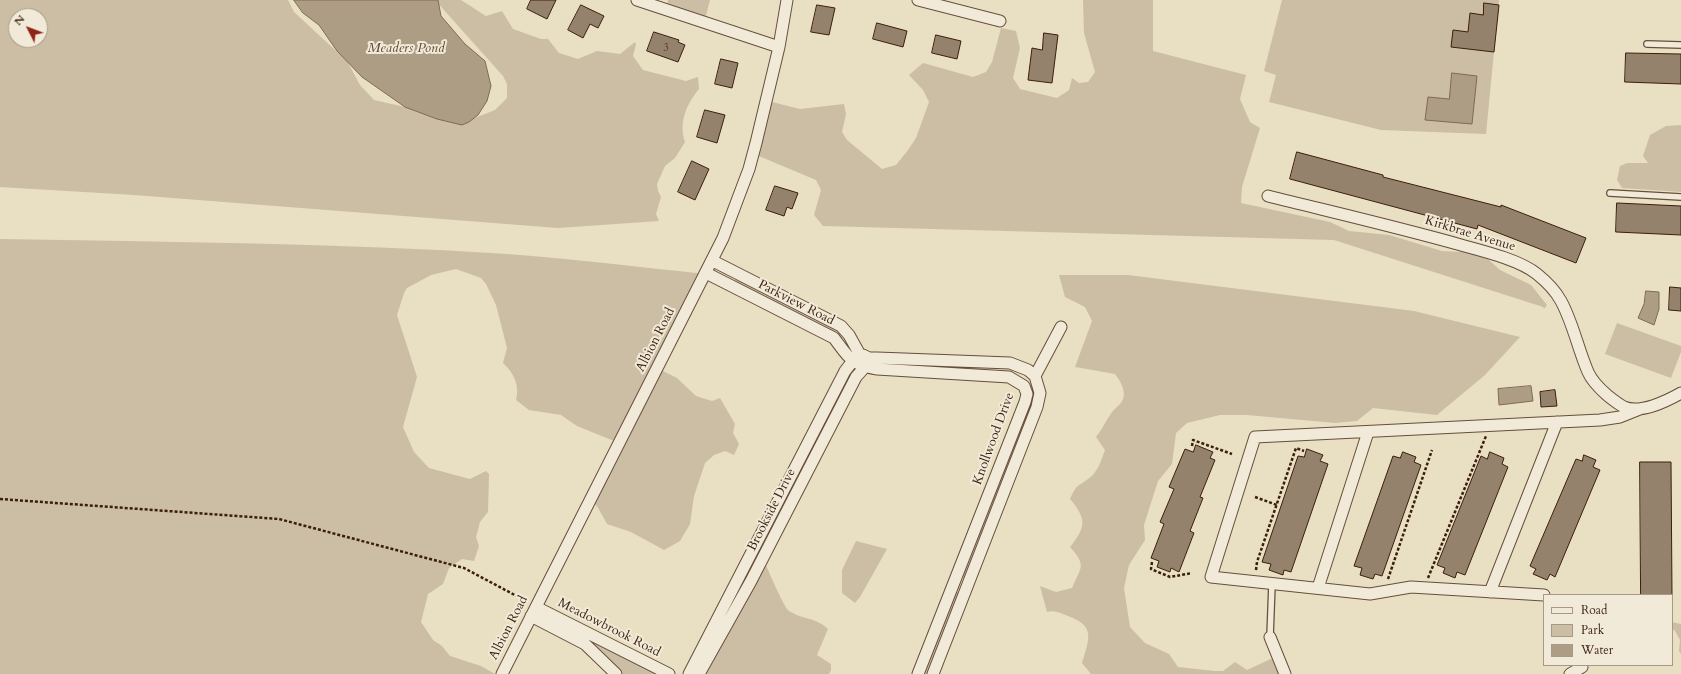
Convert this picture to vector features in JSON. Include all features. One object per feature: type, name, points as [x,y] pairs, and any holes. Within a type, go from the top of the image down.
[{"type":"street","points":[[637,0],[779,47]]},
{"type":"street","name":"Albion Road","points":[[502,674],[713,261],[723,238],[749,169],[779,47],[787,0]]},
{"type":"street","points":[[918,0],[1000,21]]},
{"type":"street","name":"Kirkbrae Avenue","points":[[1268,196],[1416,232],[1491,253],[1536,272],[1552,287],[1561,301],[1588,373],[1597,386],[1613,400],[1625,408],[1640,409],[1669,400],[1681,393]]},
{"type":"street","name":"Parkview Road","points":[[713,261],[841,326],[849,335],[861,360]]},
{"type":"street","name":"Parkview Road","points":[[706,273],[834,338],[861,360]]},
{"type":"street","points":[[1035,376],[1061,327]]},
{"type":"street","points":[[861,360],[1010,363],[1028,370],[1035,376],[1040,393],[1037,407],[933,674]]},
{"type":"street","name":"Knollwood Drive","points":[[861,360],[1009,377],[1024,386],[1026,394],[1025,402],[953,585]]},
{"type":"street","name":"Brookside Drive","points":[[689,674],[845,371],[861,360]]},
{"type":"street","name":"Brookside Drive","points":[[699,674],[751,582],[856,377],[861,360]]},
{"type":"street","points":[[1543,595],[1412,587],[1370,594],[1211,577],[1255,437],[1600,420],[1620,417],[1640,409]]},
{"type":"street","points":[[1490,592],[1557,422]]},
{"type":"street","points":[[1318,588],[1368,432]]},
{"type":"street","points":[[918,674],[953,585],[966,590]]},
{"type":"street","name":"Meadowbrook Road","points":[[534,611],[585,644],[616,674]]},
{"type":"street","name":"Meadowbrook Road","points":[[534,611],[669,674]]},
{"type":"street","points":[[1270,637],[1285,674]]},
{"type":"street","points":[[1570,674],[1582,666]]},
{"type":"lane","points":[[1647,44],[1681,45]]},
{"type":"lane","points":[[1610,193],[1681,197]]},
{"type":"lane","points":[[1270,637],[1272,584]]},
{"type":"path","points":[[1424,588],[1490,425]]},
{"type":"path","points":[[1192,446],[1194,440],[1232,454]]},
{"type":"path","points":[[1255,577],[1257,562],[1296,448],[1304,451]]},
{"type":"path","points":[[1387,584],[1432,450]]},
{"type":"path","points":[[1255,497],[1277,505]]},
{"type":"path","points":[[0,499],[279,519],[464,568],[534,611]]},
{"type":"path","points":[[1152,562],[1151,569],[1170,577],[1192,573]]},
{"type":"green space","points":[[0,0],[288,0],[294,12],[347,61],[360,85],[374,100],[467,121],[495,110],[507,98],[507,84],[503,76],[435,0],[461,0],[486,16],[502,11],[513,29],[541,39],[548,39],[559,53],[578,59],[597,51],[620,54],[635,42],[636,44],[633,56],[643,70],[686,81],[698,77],[699,89],[687,107],[683,120],[683,135],[685,142],[675,158],[665,166],[657,184],[661,197],[656,214],[659,221],[558,228],[134,195],[0,187]]},
{"type":"green space","points":[[668,0],[710,0],[704,23],[665,12]]},
{"type":"green space","points":[[1083,0],[1153,0],[1153,51],[1246,75],[1240,99],[1250,122],[1260,128],[1242,187],[1241,203],[1330,222],[1349,231],[1389,235],[1442,251],[1481,253],[1500,270],[1531,285],[1547,305],[1544,309],[1543,307],[1334,240],[823,226],[814,215],[821,190],[816,180],[754,154],[768,101],[800,109],[844,104],[846,114],[842,132],[847,140],[882,169],[896,165],[916,138],[929,102],[923,90],[909,75],[923,63],[973,77],[986,72],[992,62],[1001,28],[1016,31],[1020,48],[1013,78],[1020,89],[1057,98],[1069,90],[1072,78],[1079,83],[1088,82],[1095,72],[1084,33]]},
{"type":"green space","points":[[1282,0],[1499,0],[1486,134],[1381,130],[1269,102],[1276,75],[1264,71]]},
{"type":"green space","points":[[1681,125],[1681,192],[1622,188],[1617,180],[1620,166],[1627,163],[1648,163],[1643,156],[1650,135],[1666,126]]},
{"type":"green space","points":[[0,239],[381,247],[444,250],[557,258],[705,274],[659,369],[677,378],[696,396],[712,401],[720,398],[735,424],[733,433],[739,444],[734,455],[725,451],[714,455],[705,463],[694,496],[690,524],[680,541],[664,550],[631,532],[607,524],[597,506],[593,503],[619,443],[577,426],[561,415],[529,410],[516,400],[517,385],[513,375],[503,363],[507,348],[496,305],[486,284],[481,278],[456,269],[431,275],[407,288],[397,315],[417,377],[403,427],[414,452],[429,468],[470,479],[486,471],[489,474],[488,512],[480,522],[476,537],[479,546],[474,561],[462,559],[449,568],[443,584],[428,594],[421,622],[433,640],[442,646],[450,656],[481,666],[495,674],[0,674]]},
{"type":"green space","points":[[738,274],[841,326],[834,338],[732,286]]},
{"type":"green space","points":[[1059,275],[1128,275],[1414,311],[1520,337],[1485,375],[1437,415],[1373,408],[1357,421],[1335,423],[1247,415],[1220,415],[1187,423],[1176,433],[1172,464],[1158,481],[1144,525],[1145,540],[1129,565],[1124,588],[1130,627],[1145,643],[1169,654],[1178,667],[1223,671],[1235,662],[1247,670],[1275,657],[1284,674],[1091,674],[1082,663],[1087,647],[1087,629],[1083,624],[1068,616],[1050,611],[1047,612],[1040,586],[1056,592],[1072,588],[1080,571],[1081,567],[1079,558],[1070,547],[1082,528],[1082,518],[1076,506],[1070,499],[1076,488],[1091,476],[1099,466],[1105,450],[1096,437],[1111,413],[1121,403],[1124,392],[1115,374],[1075,367],[1092,321],[1085,307],[1065,297]]},
{"type":"green space","points":[[1617,323],[1681,346],[1681,352],[1671,378],[1605,354]]},
{"type":"green space","points":[[1025,402],[1037,407],[969,580],[957,575]]},
{"type":"green space","points":[[785,488],[796,494],[763,559],[789,611],[799,616],[819,622],[828,629],[817,655],[831,664],[829,674],[689,674]]},
{"type":"green space","points":[[856,541],[887,549],[860,597],[855,603],[842,593],[842,570]]},
{"type":"green space","points":[[951,590],[964,595],[933,674],[918,674]]},
{"type":"green space","points":[[1673,622],[1681,624],[1681,654],[1679,651],[1680,640],[1673,630]]},
{"type":"green space","points":[[569,623],[669,674],[616,674]]},
{"type":"water","name":"Meaders Pond","points":[[294,0],[438,0],[441,16],[465,44],[485,61],[491,86],[487,101],[478,115],[462,125],[437,119],[405,107],[362,77],[337,51],[319,25],[303,13]]},
{"type":"water","points":[[1452,73],[1477,76],[1472,124],[1425,120],[1428,97],[1449,99]]},
{"type":"water","points":[[1646,291],[1659,292],[1659,309],[1654,325],[1638,318],[1644,304]]},
{"type":"water","points":[[1531,386],[1533,401],[1499,405],[1498,389]]},
{"type":"building","points":[[531,0],[556,0],[547,19],[527,9]]},
{"type":"building","points":[[1484,3],[1499,5],[1494,52],[1451,47],[1453,30],[1468,32],[1470,13],[1483,15]]},
{"type":"building","points":[[581,5],[604,16],[598,28],[590,24],[583,38],[568,30]]},
{"type":"building","points":[[817,5],[835,8],[829,35],[811,32]]},
{"type":"building","points":[[877,23],[907,31],[903,47],[873,39]]},
{"type":"building","points":[[654,32],[679,40],[678,42],[685,45],[678,62],[647,51]]},
{"type":"building","points":[[1044,33],[1058,35],[1052,83],[1028,80],[1032,48],[1042,50]]},
{"type":"building","points":[[936,35],[961,41],[957,59],[932,53]]},
{"type":"building","points":[[1626,53],[1681,54],[1681,84],[1625,82]]},
{"type":"building","points":[[721,59],[738,63],[732,88],[715,84]]},
{"type":"building","points":[[705,110],[725,115],[717,143],[697,137]]},
{"type":"building","points":[[1297,152],[1383,175],[1383,177],[1501,207],[1501,205],[1586,238],[1576,263],[1478,225],[1477,229],[1290,179]]},
{"type":"building","points":[[692,161],[709,169],[695,200],[678,192]]},
{"type":"building","points":[[775,186],[798,193],[792,209],[787,207],[784,216],[766,210]]},
{"type":"building","points":[[1617,203],[1681,206],[1681,235],[1616,232]]},
{"type":"building","points":[[1670,287],[1681,288],[1681,311],[1669,310]]},
{"type":"building","points":[[1555,390],[1557,406],[1541,407],[1540,392]]},
{"type":"building","points":[[1196,445],[1213,452],[1210,458],[1215,460],[1200,497],[1203,498],[1190,531],[1194,533],[1179,572],[1171,568],[1170,572],[1157,567],[1159,561],[1151,558],[1164,524],[1160,522],[1174,489],[1169,487],[1185,449],[1193,452]]},
{"type":"building","points":[[1307,449],[1323,455],[1320,461],[1328,464],[1291,572],[1284,570],[1283,575],[1269,570],[1271,564],[1262,562],[1298,456],[1304,457]]},
{"type":"building","points":[[1403,452],[1416,457],[1414,462],[1421,465],[1382,576],[1375,574],[1373,579],[1360,575],[1362,568],[1354,566],[1393,456],[1400,458]]},
{"type":"building","points":[[1490,452],[1504,458],[1502,464],[1508,467],[1465,575],[1457,572],[1455,578],[1443,573],[1445,568],[1437,565],[1481,456],[1487,459]]},
{"type":"building","points":[[1584,455],[1596,460],[1593,467],[1600,470],[1555,577],[1550,574],[1547,580],[1533,574],[1536,569],[1530,566],[1576,459],[1582,461]]},
{"type":"building","points":[[1640,462],[1671,462],[1672,594],[1641,594]]}]
